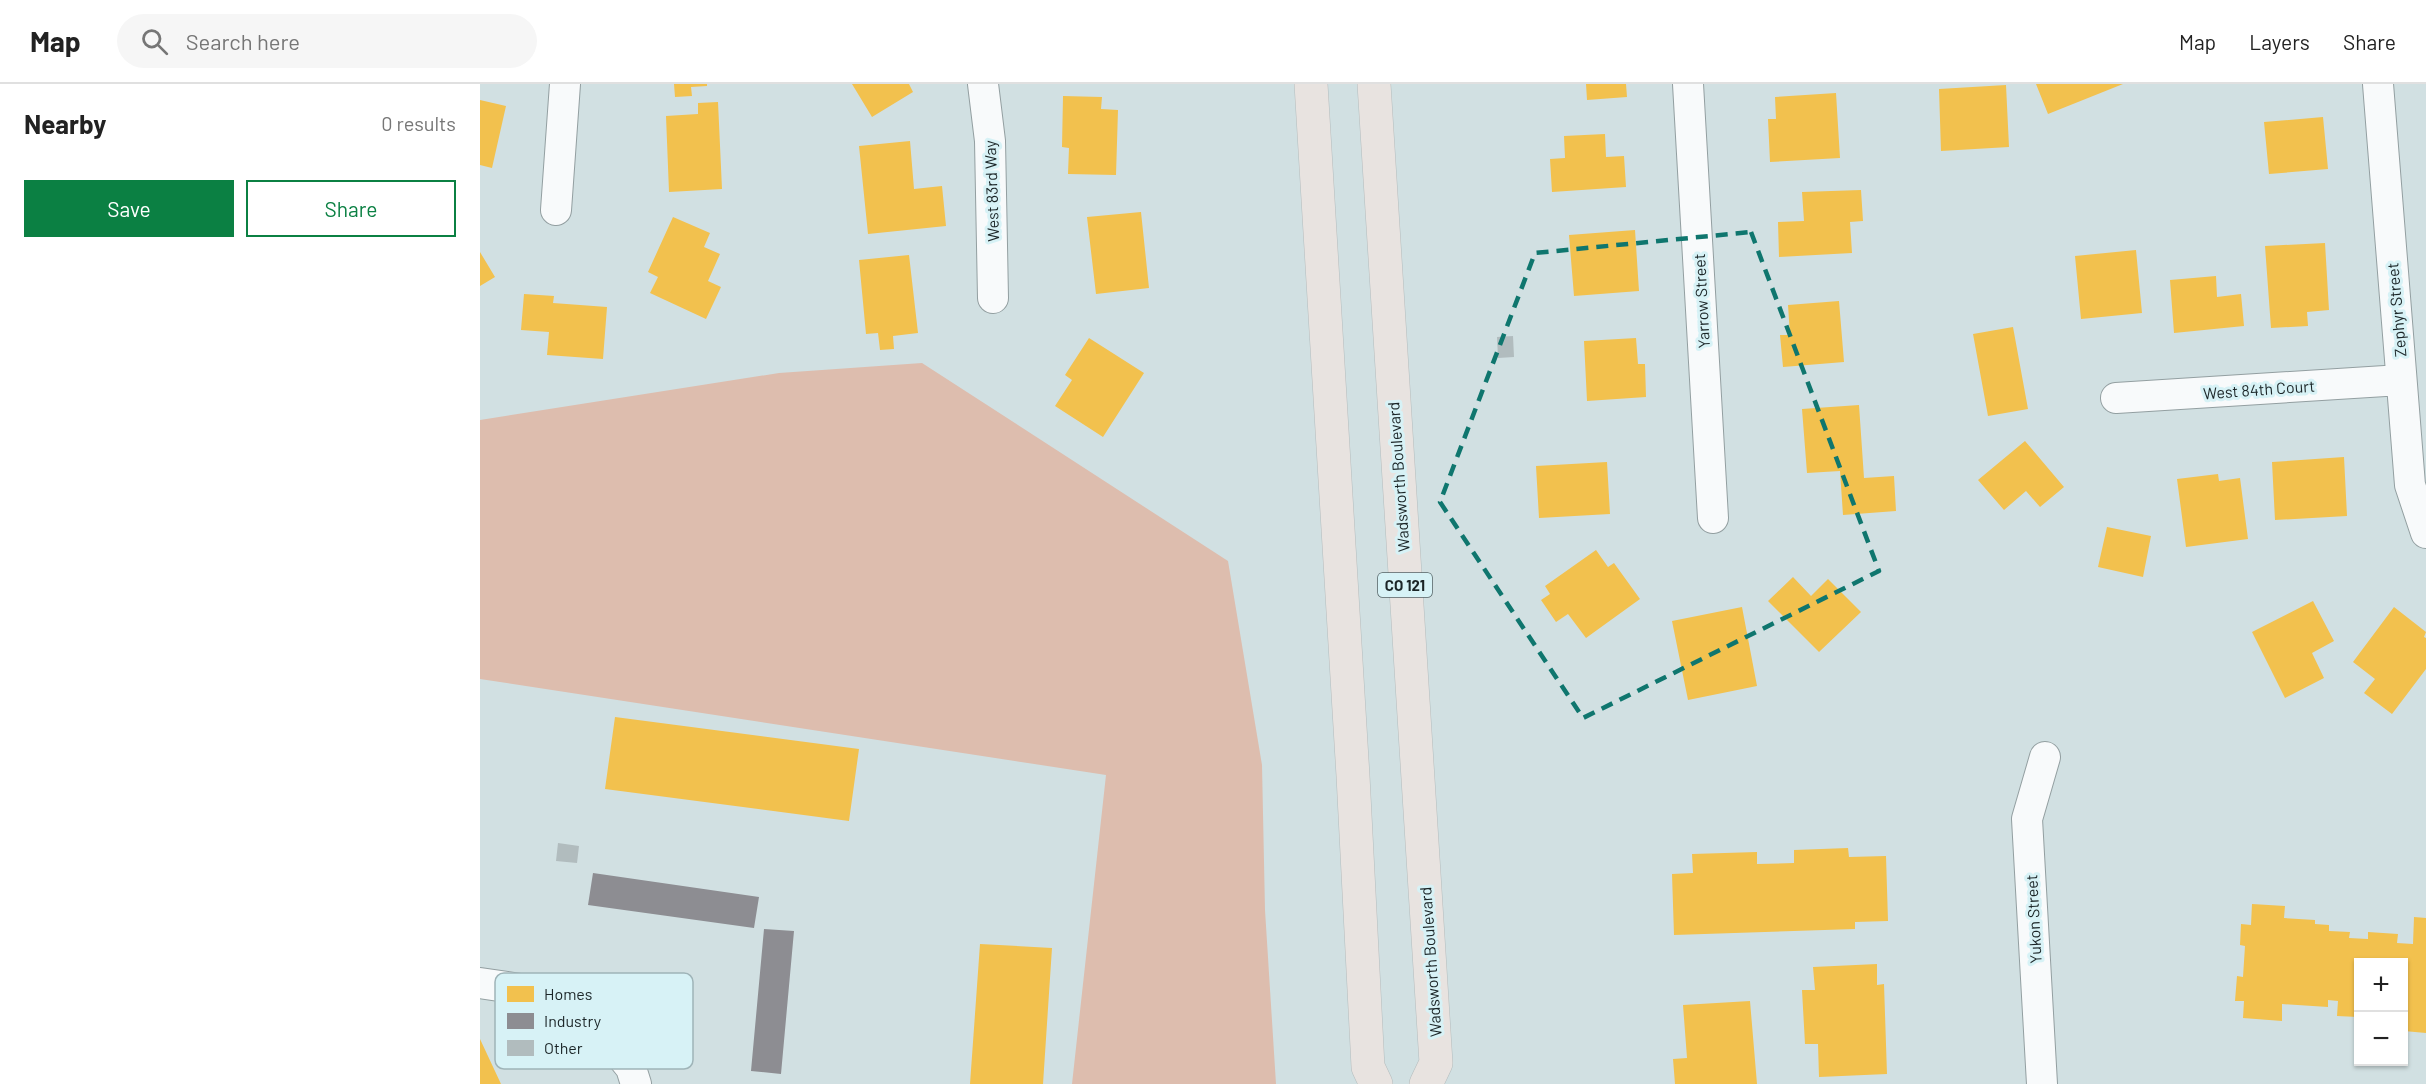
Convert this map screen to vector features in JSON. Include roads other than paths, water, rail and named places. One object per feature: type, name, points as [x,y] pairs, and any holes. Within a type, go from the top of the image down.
[{"type":"main road","points":[[1311,84],[1351,740],[1368,1067],[1376,1084]]},
{"type":"main road","name":"Wadsworth Boulevard","points":[[1374,84],[1436,1063],[1426,1084]]},
{"type":"street","points":[[556,210],[565,84]]},
{"type":"street","name":"West 83rd Way","points":[[983,84],[990,141],[993,298]]},
{"type":"street","name":"Yarrow Street","points":[[1688,84],[1713,518]]},
{"type":"street","name":"Zephyr Street","points":[[2378,84],[2410,485],[2426,533]]},
{"type":"street","name":"West 84th Court","points":[[2116,398],[2401,380]]},
{"type":"street","name":"Yukon Street","points":[[2042,1084],[2027,819],[2044,757]]},
{"type":"street","points":[[480,983],[495,985]]},
{"type":"street","points":[[631,1069],[636,1084]]}]
